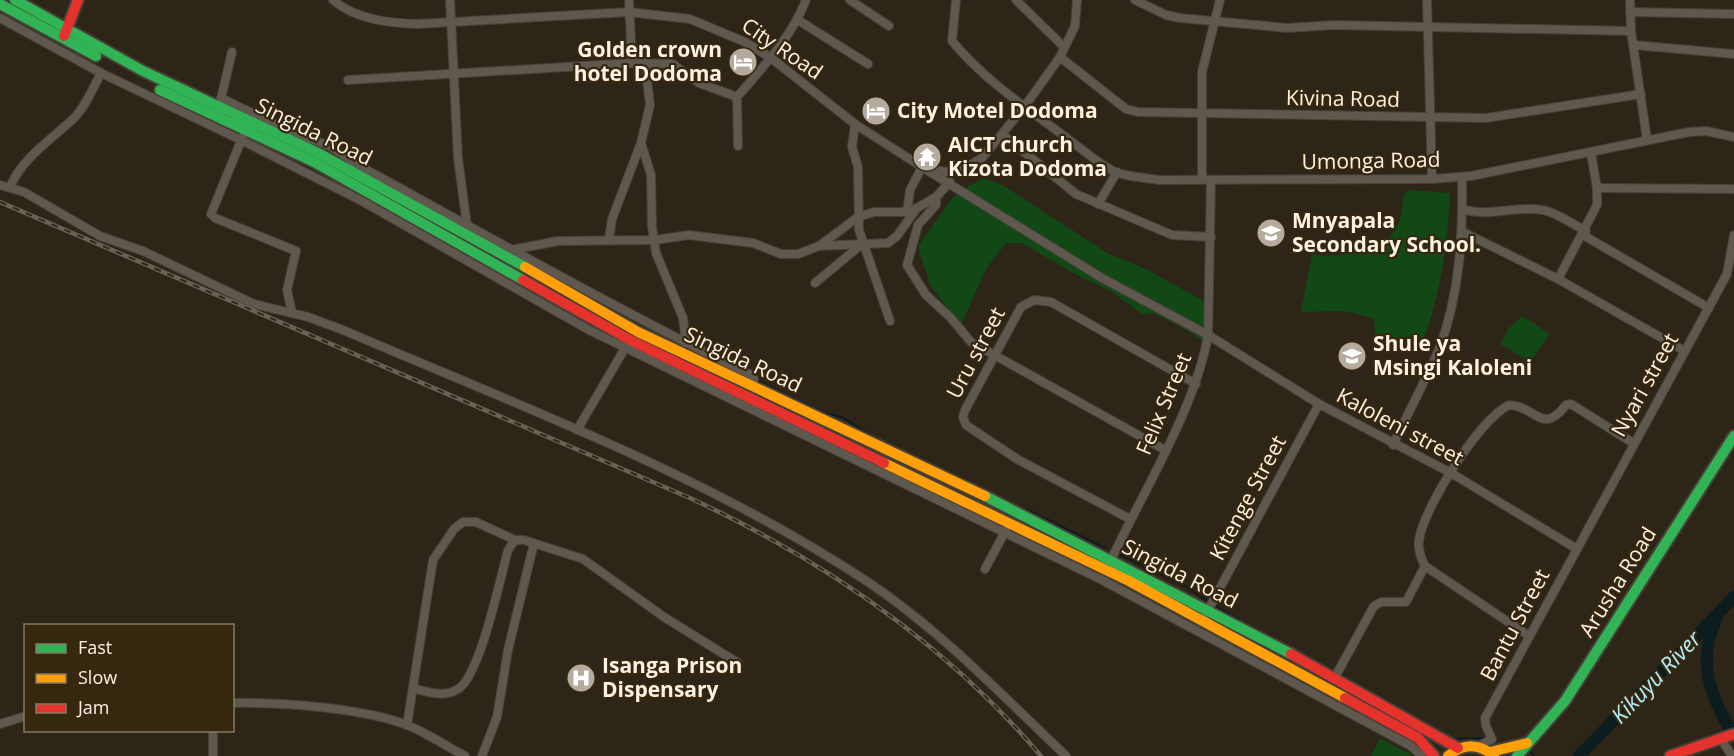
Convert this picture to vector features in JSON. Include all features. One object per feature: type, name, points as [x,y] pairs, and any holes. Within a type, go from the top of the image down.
[{"type":"main road","name":"Singida Road","points":[[15,0],[65,33],[243,136],[314,162],[465,234],[628,344],[1007,528],[1130,581],[1418,738],[1434,756]]},
{"type":"main road","points":[[65,33],[78,0]]},
{"type":"main road","name":"Singida Road","points":[[0,4],[65,33]]},
{"type":"main road","name":"Singida Road","points":[[114,60],[220,103],[318,153],[638,332],[753,385],[872,445],[995,501],[1335,677],[1458,748]]},
{"type":"main road","name":"Arusha Road","points":[[1517,756],[1527,743],[1546,726],[1565,701],[1734,436]]},
{"type":"main road","points":[[1670,756],[1729,736]]},
{"type":"main road","points":[[1448,756],[1458,748],[1478,746],[1492,754],[1527,743]]},
{"type":"street","name":"City Road","points":[[333,0],[365,17],[388,23],[451,23],[629,12],[662,14],[698,22],[745,42],[771,58],[855,124],[922,167],[945,172],[965,168],[982,158],[1003,135],[1060,57],[1074,26],[1077,0]]},
{"type":"street","points":[[450,0],[458,159],[465,234],[511,250],[751,375],[754,379],[753,385]]},
{"type":"street","points":[[629,0],[632,63]]},
{"type":"street","points":[[738,146],[737,97],[771,58],[798,20],[806,0]]},
{"type":"street","points":[[850,0],[889,26]]},
{"type":"street","points":[[956,0],[952,41],[965,57],[1025,106]]},
{"type":"street","points":[[1016,0],[1064,47]]},
{"type":"street","points":[[1135,0],[1166,15],[1287,28],[1334,25],[1631,31]]},
{"type":"street","points":[[1202,179],[1200,113],[1202,72],[1220,0]]},
{"type":"street","points":[[1427,0],[1432,179]]},
{"type":"street","points":[[1630,0],[1631,31],[1647,140]]},
{"type":"street","points":[[1630,12],[1734,14]]},
{"type":"street","points":[[0,18],[101,73],[243,136],[540,303],[628,344],[577,430]]},
{"type":"street","points":[[798,20],[868,64]]},
{"type":"street","points":[[1634,45],[1734,54]]},
{"type":"street","points":[[220,103],[232,52]]},
{"type":"street","name":"Kivina Road","points":[[1060,57],[1126,109],[1138,112],[1429,119],[1486,118],[1641,94]]},
{"type":"street","points":[[348,80],[645,63],[677,65],[699,83],[737,97]]},
{"type":"street","points":[[609,240],[612,219],[641,143],[650,105],[645,63]]},
{"type":"street","points":[[10,187],[17,173],[49,138],[75,117],[101,73]]},
{"type":"street","name":"Umonga Road","points":[[1025,106],[1117,172],[1159,180],[1462,177],[1647,140],[1706,131],[1734,137]]},
{"type":"street","points":[[855,124],[852,147],[858,167],[858,217],[862,244],[877,278],[890,321]]},
{"type":"street","points":[[1003,135],[1076,194],[1172,235],[1211,237]]},
{"type":"street","points":[[243,136],[211,214],[215,218],[296,251],[287,290],[292,313]]},
{"type":"street","points":[[641,143],[651,175],[652,219],[656,253],[684,318],[686,343]]},
{"type":"street","points":[[1558,279],[1597,205],[1598,188],[1591,153]]},
{"type":"street","points":[[908,212],[911,184],[922,167]]},
{"type":"street","name":"Kaloleni street","points":[[922,167],[950,182],[1022,231],[1208,335],[1319,404],[1451,474],[1576,549]]},
{"type":"street","points":[[1098,204],[1117,172]]},
{"type":"street","points":[[1393,445],[1439,348],[1452,297],[1463,232],[1462,177]]},
{"type":"street","name":"Felix Street","points":[[1111,560],[1196,384],[1208,335],[1211,180]]},
{"type":"street","points":[[511,250],[558,241],[655,240],[689,235],[753,243],[781,254],[798,254],[819,246],[858,217],[874,212],[908,212],[917,208],[936,197],[950,182]]},
{"type":"street","points":[[0,184],[10,187],[107,240],[143,251],[265,308],[292,313],[343,330],[577,430],[718,495],[866,581],[936,636],[1066,756]]},
{"type":"street","points":[[1598,188],[1734,189]]},
{"type":"street","points":[[936,197],[936,205],[916,229],[907,265],[927,295],[950,316],[971,342],[1165,450]]},
{"type":"street","points":[[819,246],[882,245],[891,241],[917,208]]},
{"type":"street","points":[[1462,209],[1484,214],[1546,210],[1709,308]]},
{"type":"street","points":[[1463,232],[1558,279],[1683,350]]},
{"type":"street","name":"Nyari street","points":[[1576,549],[1683,350],[1727,274],[1734,234]]},
{"type":"street","points":[[815,282],[862,244]]},
{"type":"street","name":"Uru street","points":[[1130,519],[1017,459],[966,425],[963,417],[965,410],[1021,307],[1039,299],[1051,302],[1196,384]]},
{"type":"street","name":"Kitenge Street","points":[[1202,620],[1319,404]]},
{"type":"street","points":[[1529,636],[1425,566],[1419,554],[1420,536],[1451,474],[1483,428],[1509,405],[1545,420],[1555,417],[1566,405],[1571,404],[1633,443]]},
{"type":"street","points":[[407,725],[425,625],[431,563],[454,529],[469,521],[515,540],[534,543],[584,559],[664,617],[738,663]]},
{"type":"street","points":[[985,569],[1007,528],[1411,746],[1422,756]]},
{"type":"street","points":[[413,688],[448,694],[459,689],[470,678],[508,550],[515,540]]},
{"type":"street","points":[[482,756],[497,717],[508,650],[534,543]]},
{"type":"street","name":"Bantu Street","points":[[1478,746],[1492,739],[1485,726],[1485,718],[1576,549]]},
{"type":"street","points":[[1335,677],[1374,606],[1381,602],[1406,602],[1425,566]]},
{"type":"street","points":[[234,703],[328,709],[407,725],[465,756]]},
{"type":"street","points":[[0,724],[24,717]]},
{"type":"street","points":[[213,732],[213,756]]},
{"type":"street","points":[[1729,736],[1732,756]]},
{"type":"green space","points":[[984,178],[1004,186],[1109,254],[1148,270],[1205,302],[1203,341],[1153,313],[1142,314],[1112,292],[1075,274],[1022,243],[1006,243],[986,269],[961,325],[930,285],[918,246],[956,193]]},
{"type":"green space","points":[[1410,190],[1450,193],[1442,271],[1428,328],[1421,346],[1375,339],[1374,318],[1344,311],[1301,312],[1312,254],[1334,255],[1359,252],[1381,242],[1397,227],[1404,194]]},
{"type":"green space","points":[[1522,316],[1550,334],[1530,362],[1500,344],[1508,329]]},
{"type":"green space","points":[[1380,738],[1413,756],[1371,756]]},
{"type":"waterway","points":[[688,348],[696,352]]},
{"type":"waterway","points":[[756,380],[822,412],[842,417],[877,439],[969,482]]},
{"type":"waterway","points":[[1026,509],[1105,548]]},
{"type":"waterway","points":[[1121,555],[1185,586],[1206,600]]},
{"type":"waterway","name":"Kikuyu River","points":[[1579,756],[1734,597]]},
{"type":"waterway","points":[[1217,607],[1240,620]]},
{"type":"waterway","points":[[1717,618],[1707,649],[1709,678],[1718,707],[1734,735]]},
{"type":"waterway","points":[[1257,658],[1304,685]]},
{"type":"waterway","points":[[1455,739],[1483,738]]},
{"type":"waterway","points":[[1530,751],[1534,756]]},
{"type":"railway","points":[[0,202],[690,498],[739,522],[834,577],[923,641],[1004,715],[1041,756]]},
{"type":"traffic: fast","points":[[15,0],[143,71],[318,153],[525,267]]},
{"type":"traffic: fast","points":[[0,4],[96,56]]},
{"type":"traffic: fast","points":[[160,90],[314,162],[523,280]]},
{"type":"traffic: fast","points":[[1517,756],[1565,701],[1734,436]]},
{"type":"traffic: fast","points":[[985,496],[1291,654]]},
{"type":"traffic: slow","points":[[525,267],[638,332],[985,496]]},
{"type":"traffic: slow","points":[[884,463],[1129,581],[1345,698]]},
{"type":"traffic: slow","points":[[1490,752],[1527,743]]},
{"type":"traffic: slow","points":[[1448,756],[1459,749],[1471,746],[1483,749],[1494,756]]},
{"type":"traffic: jam","points":[[64,36],[78,0]]},
{"type":"traffic: jam","points":[[523,280],[630,340],[884,463]]},
{"type":"traffic: jam","points":[[1291,654],[1458,748]]},
{"type":"traffic: jam","points":[[1345,698],[1418,738],[1434,756]]},
{"type":"traffic: jam","points":[[1670,756],[1734,734]]},
{"type":"place","name":"Golden crown hotel Dodoma","points":[[743,62]]},
{"type":"place","name":"City Motel Dodoma","points":[[876,111]]},
{"type":"place","name":"AICT church Kizota Dodoma","points":[[927,157]]},
{"type":"place","name":"Mnyapala Secondary School.","points":[[1271,233]]},
{"type":"place","name":"Shule ya Msingi Kaloleni","points":[[1352,356]]},
{"type":"place","name":"Isanga Prison Dispensary","points":[[581,678]]}]
